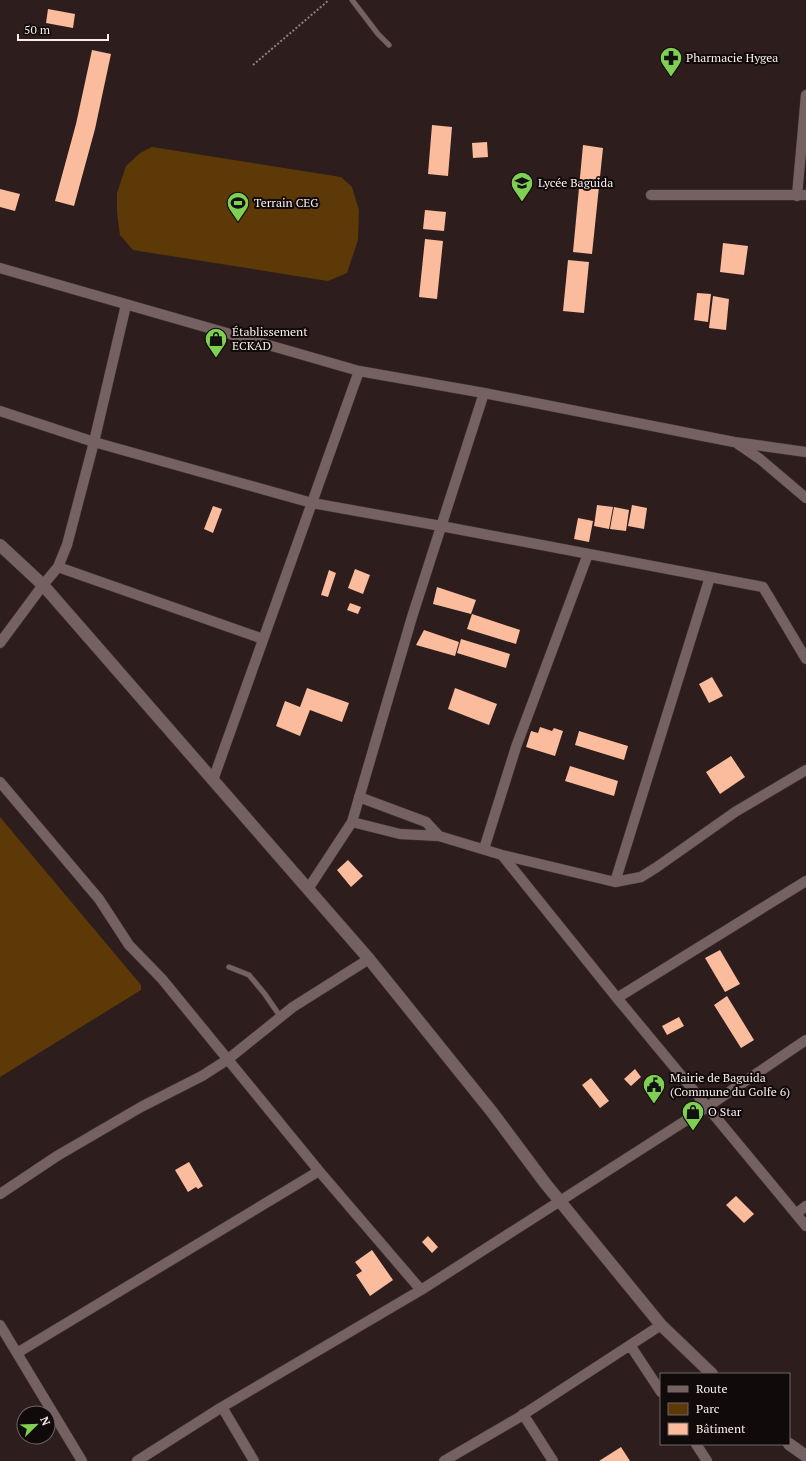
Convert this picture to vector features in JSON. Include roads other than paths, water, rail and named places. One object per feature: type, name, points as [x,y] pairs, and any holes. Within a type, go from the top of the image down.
[{"type":"street","points":[[651,195],[801,196],[806,95]]},
{"type":"street","points":[[0,268],[359,371],[484,393],[734,442],[806,452]]},
{"type":"street","points":[[0,643],[43,585],[58,568],[67,545],[94,442],[126,305]]},
{"type":"street","points":[[213,780],[359,371]]},
{"type":"street","points":[[308,889],[352,822],[412,618],[484,393]]},
{"type":"street","points":[[0,411],[94,442],[312,503],[441,526],[763,588],[806,659]]},
{"type":"street","points":[[734,442],[760,459],[806,498]]},
{"type":"street","points":[[0,545],[43,585],[369,959],[492,1112],[559,1201],[661,1325],[711,1373]]},
{"type":"street","points":[[484,849],[516,747],[588,554]]},
{"type":"street","points":[[58,568],[263,640]]},
{"type":"street","points":[[615,882],[710,577]]},
{"type":"street","points":[[352,822],[400,834],[439,836],[502,855],[615,882],[641,877],[657,868],[735,812],[806,770]]},
{"type":"street","points":[[0,782],[100,900],[129,945],[162,979],[319,1171],[421,1290]]},
{"type":"street","points":[[359,797],[426,822],[439,836]]},
{"type":"street","points":[[502,855],[617,998],[806,1226]]},
{"type":"street","points":[[617,998],[806,881]]},
{"type":"street","points":[[0,1194],[57,1156],[142,1107],[202,1076],[227,1060],[280,1016],[369,959]]},
{"type":"street","points":[[136,1461],[222,1407],[421,1290],[707,1107],[806,1040]]},
{"type":"street","points":[[17,1353],[319,1171]]},
{"type":"street","points":[[796,1214],[806,1206]]},
{"type":"street","points":[[0,1325],[82,1461]]},
{"type":"street","points":[[444,1461],[523,1414],[661,1325]]},
{"type":"street","points":[[630,1345],[660,1390]]},
{"type":"street","points":[[222,1407],[254,1461]]},
{"type":"street","points":[[523,1414],[553,1461]]},
{"type":"street","points":[[697,1445],[706,1461]]},
{"type":"street","points":[[790,1445],[806,1456]]},
{"type":"lane","points":[[352,0],[378,34],[389,45]]},
{"type":"lane","points":[[229,967],[249,975],[280,1016]]},
{"type":"place","name":"Pharmacie Hygea","points":[[671,78]]},
{"type":"place","name":"Lycée Baguida","points":[[522,202]]},
{"type":"place","name":"Terrain CEG","points":[[238,222]]},
{"type":"place","name":"Établissement ECKAD","points":[[216,358]]},
{"type":"place","name":"Mairie de Baguida (Commune du Golfe 6)","points":[[654,1104]]},
{"type":"place","name":"O Star","points":[[693,1132]]}]
